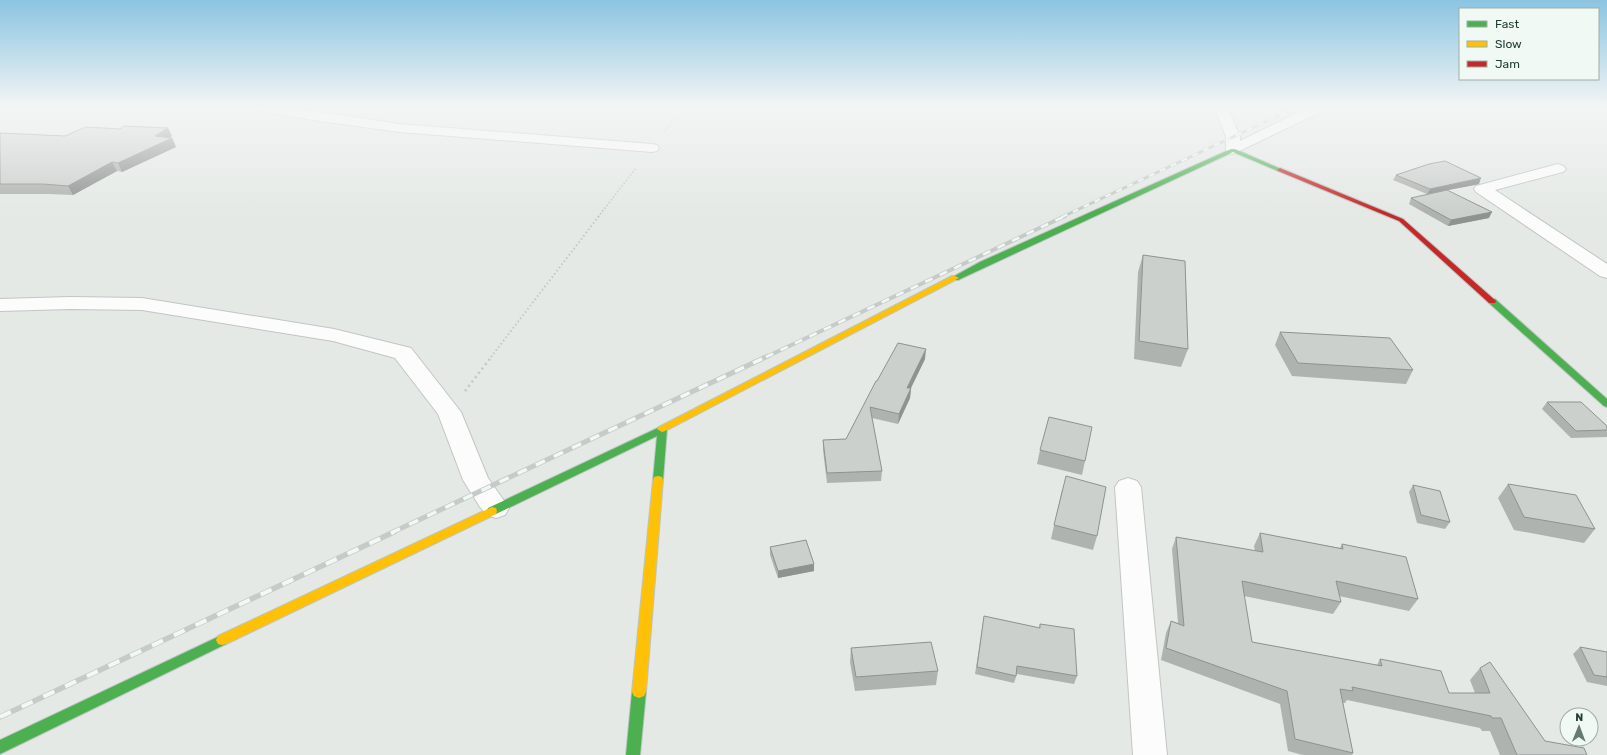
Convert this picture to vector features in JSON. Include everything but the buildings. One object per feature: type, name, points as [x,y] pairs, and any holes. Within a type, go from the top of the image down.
[{"type":"street","points":[[566,141],[652,148]]},
{"type":"street","points":[[1233,141],[1233,150]]},
{"type":"street","points":[[0,747],[662,428],[983,264],[1251,141]]},
{"type":"street","points":[[1233,150],[1401,220],[1607,404]]},
{"type":"street","points":[[1558,169],[1482,189],[1607,272]]},
{"type":"street","points":[[0,305],[70,303],[142,304],[334,335],[403,352],[449,412],[476,480],[488,500],[496,508]]},
{"type":"street","points":[[633,755],[662,428]]},
{"type":"street","points":[[1128,488],[1150,755]]},
{"type":"path","points":[[449,412],[657,141]]},
{"type":"railway","points":[[1062,217],[1224,141]]},
{"type":"railway","points":[[766,357],[1065,216]]},
{"type":"railway","points":[[391,533],[768,356]]},
{"type":"railway","points":[[0,717],[394,532]]},
{"type":"traffic: fast","points":[[955,278],[1233,150],[1280,170]]},
{"type":"traffic: fast","points":[[1492,301],[1607,404]]},
{"type":"traffic: fast","points":[[492,511],[662,429],[658,480]]},
{"type":"traffic: fast","points":[[0,747],[222,640]]},
{"type":"traffic: fast","points":[[633,755],[639,692]]},
{"type":"traffic: slow","points":[[662,429],[955,278]]},
{"type":"traffic: slow","points":[[639,692],[658,480]]},
{"type":"traffic: slow","points":[[222,640],[492,511]]},
{"type":"traffic: jam","points":[[1280,170],[1401,220],[1492,301]]}]
